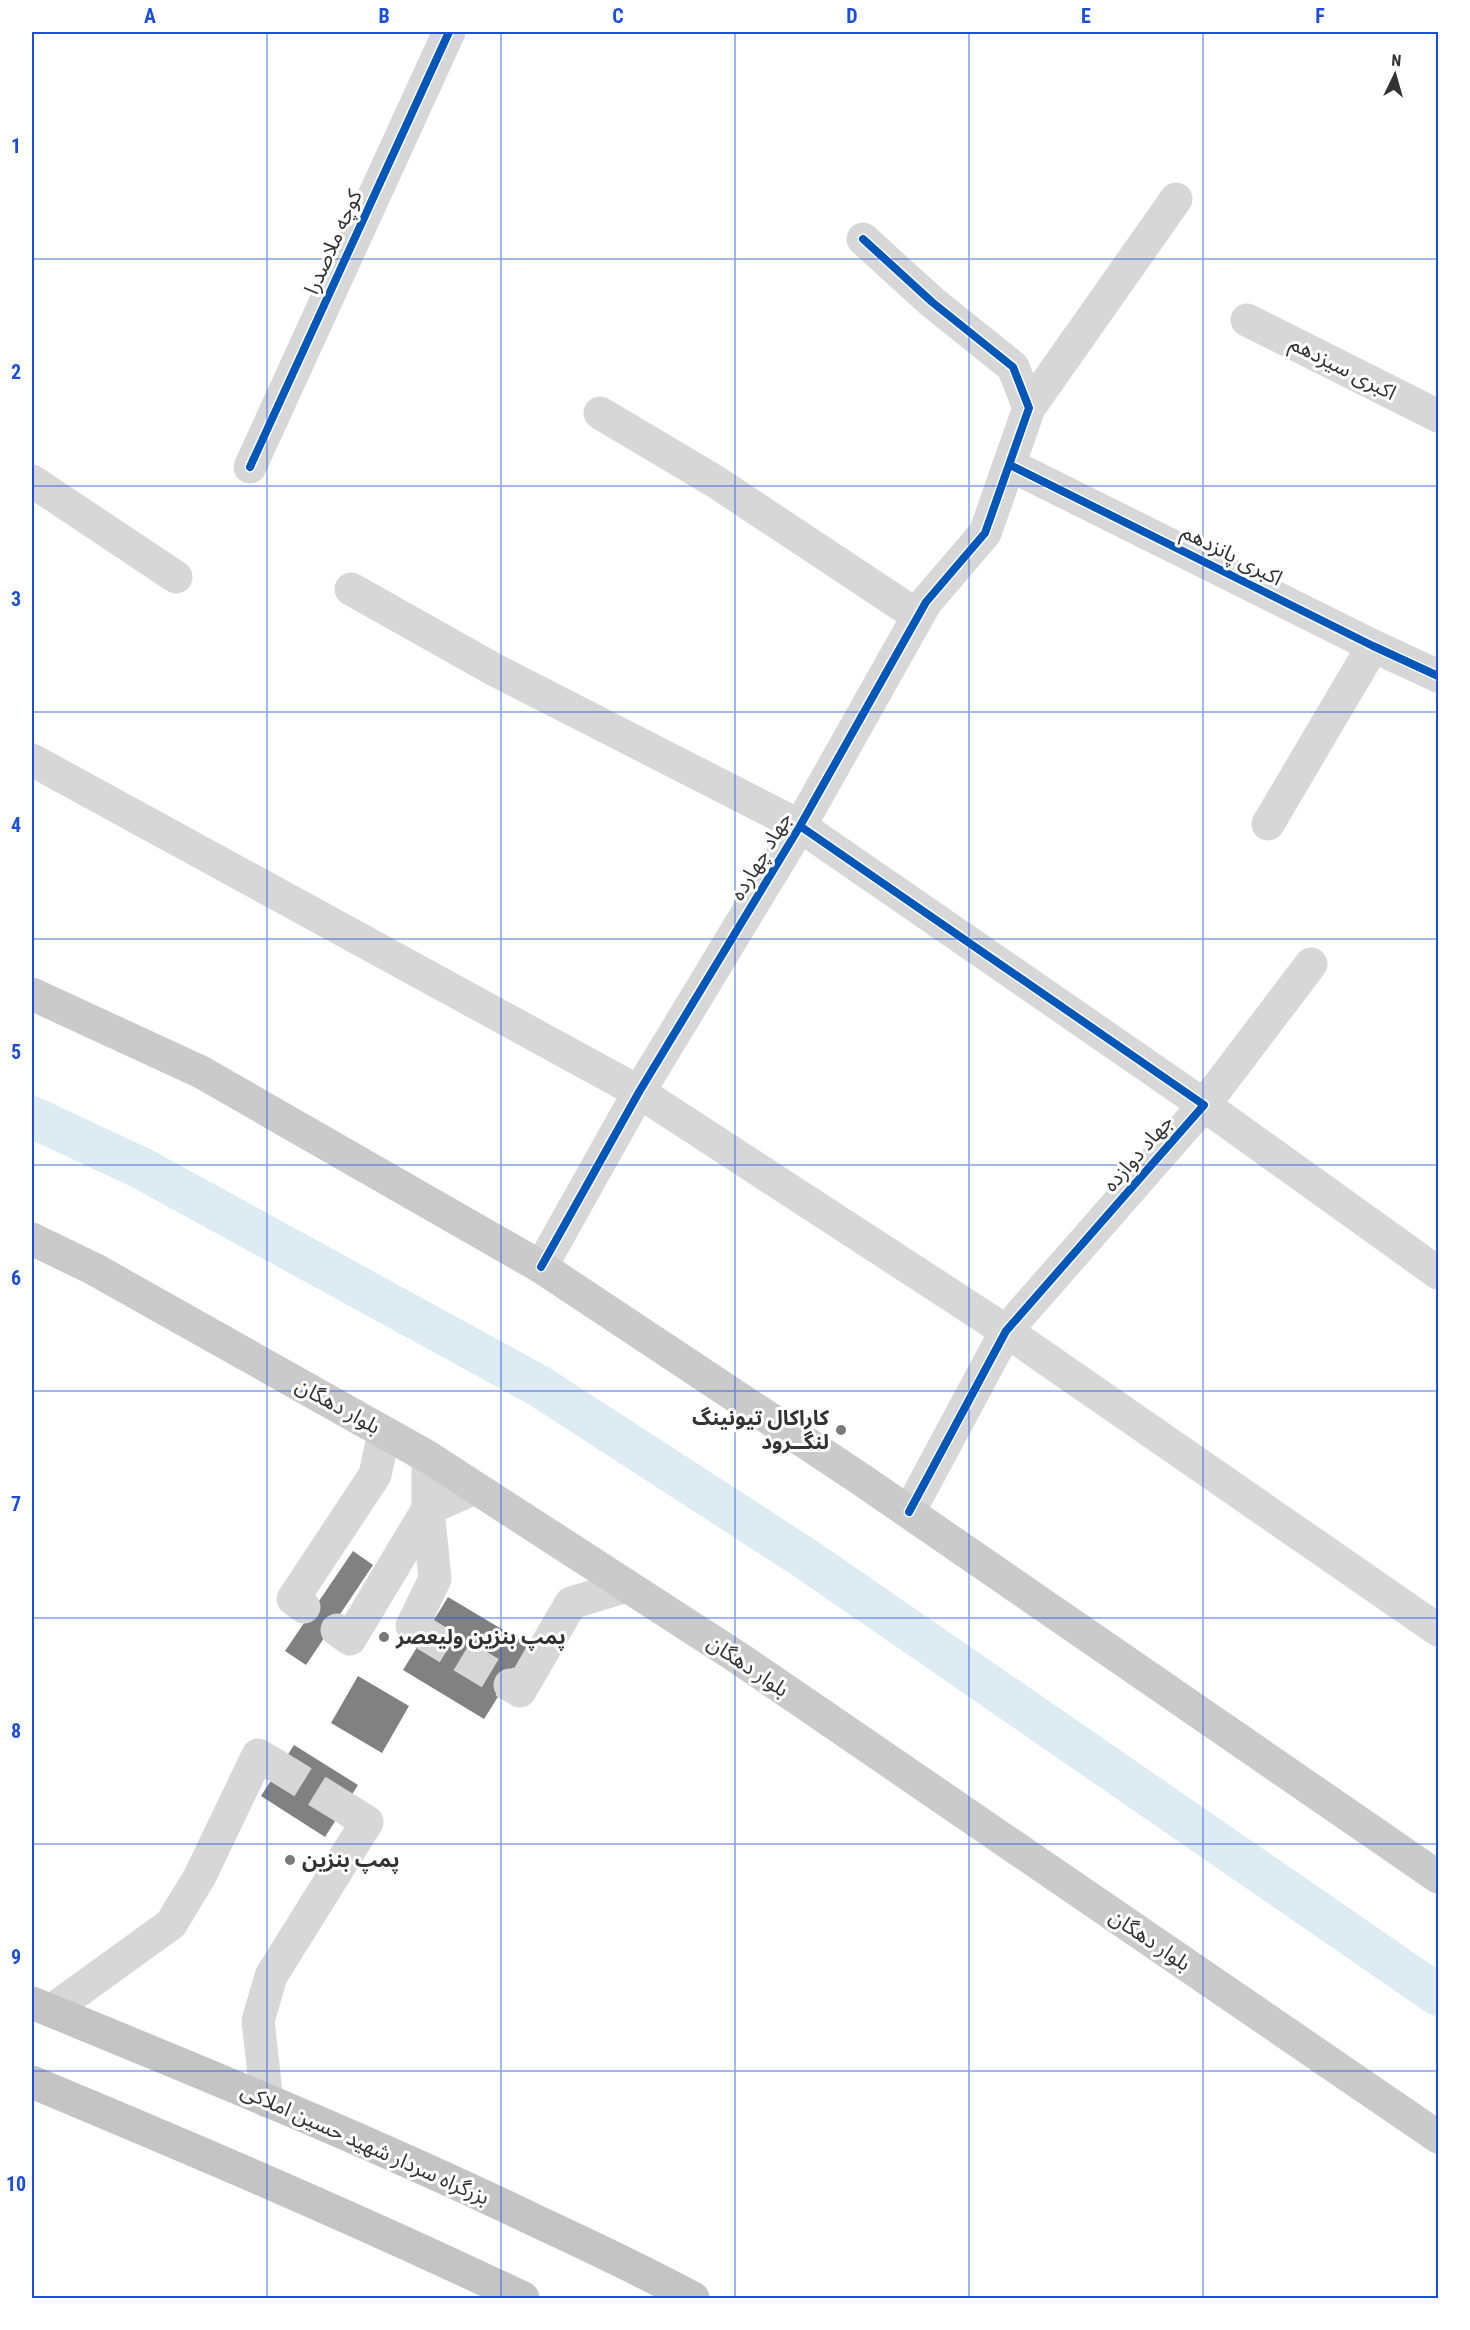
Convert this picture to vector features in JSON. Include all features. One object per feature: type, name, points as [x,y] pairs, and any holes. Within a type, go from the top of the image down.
[{"type":"highway","name":"بزرگراه سردار شهید حسین املاکی","points":[[42,2006],[460,2184],[693,2298]]},
{"type":"highway","points":[[32,2082],[182,2144],[394,2237],[523,2298]]},
{"type":"main road","points":[[32,994],[201,1071],[541,1267],[909,1512],[1438,1877]]},
{"type":"main road","name":"بلوار دهگان","points":[[32,1239],[94,1269],[428,1457],[740,1659],[1438,2136]]},
{"type":"street","name":"کوچه ملاصدرا","points":[[250,467],[449,32]]},
{"type":"street","name":"جهاد چهارده","points":[[541,1267],[639,1092],[800,826],[926,602],[985,533],[1029,408],[1176,199]]},
{"type":"street","points":[[862,239],[932,302],[1013,367],[1029,408]]},
{"type":"street","name":"اکبری سیزدهم","points":[[1247,320],[1438,416]]},
{"type":"street","points":[[600,413],[716,482],[918,616]]},
{"type":"street","name":"اکبری پانزدهم","points":[[1010,465],[1373,646],[1438,676]]},
{"type":"street","points":[[32,481],[176,576]]},
{"type":"street","name":"جهاد دوازده","points":[[351,589],[495,670],[800,826],[1204,1105],[1006,1331],[909,1512]]},
{"type":"street","points":[[1268,824],[1373,646]]},
{"type":"street","points":[[32,760],[639,1092],[1006,1331],[1438,1630]]},
{"type":"street","points":[[1311,964],[1204,1105],[1438,1273]]},
{"type":"street","points":[[304,1607],[293,1599],[375,1475],[384,1433]]},
{"type":"street","points":[[420,1631],[412,1626],[435,1579],[428,1509],[428,1457]]},
{"type":"street","points":[[337,1630],[350,1639],[428,1509],[476,1488]]},
{"type":"street","points":[[510,1685],[520,1691],[571,1603],[627,1586]]},
{"type":"street","points":[[42,2006],[171,1924],[200,1876],[258,1755],[275,1765]]},
{"type":"street","points":[[267,2101],[258,2021],[271,1976],[367,1822],[348,1810]]},
{"type":"building","points":[[353,1551],[373,1565],[306,1665],[285,1651]]},
{"type":"building","points":[[448,1597],[530,1646],[484,1719],[403,1670]]},
{"type":"building","points":[[358,1676],[409,1706],[382,1753],[331,1723]]},
{"type":"building","points":[[294,1745],[358,1785],[325,1837],[261,1796]]},
{"type":"waterway","points":[[32,1117],[141,1168],[539,1386],[806,1559],[1438,1995]]},
{"type":"tunnel","points":[[420,1631],[510,1685]]},
{"type":"tunnel","points":[[275,1765],[348,1810]]},
{"type":"cycle path","points":[[250,467],[449,32]]},
{"type":"cycle path","points":[[541,1267],[639,1092],[800,826],[926,602],[985,533],[1029,408],[1013,367],[932,302],[863,239]]},
{"type":"cycle path","points":[[1010,465],[1373,646],[1438,676]]},
{"type":"cycle path","points":[[800,826],[1204,1105],[1006,1331],[909,1512]]},
{"type":"place","name":"کاراکال تیونینگ لنگــرود","points":[[841,1430]]},
{"type":"place","name":"پمپ بنزین ولیعصر","points":[[384,1637]]},
{"type":"place","name":"پمپ بنزین","points":[[290,1860]]}]
